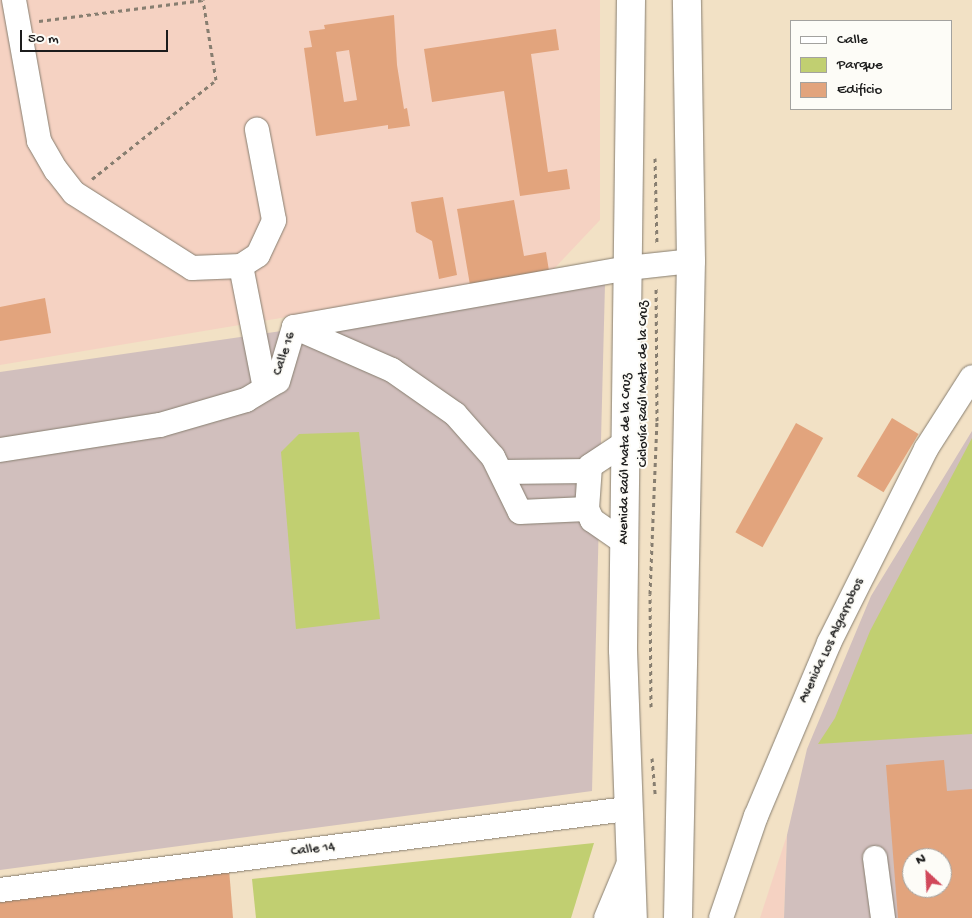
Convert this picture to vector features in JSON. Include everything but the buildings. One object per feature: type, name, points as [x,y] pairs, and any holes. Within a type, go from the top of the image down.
[{"type":"main road","name":"Avenida Raúl Mata de la Cruz","points":[[631,0],[625,543],[626,809],[632,918]]},
{"type":"main road","points":[[678,918],[692,261],[687,0]]},
{"type":"street","points":[[14,0],[40,141],[74,194],[192,268],[241,266],[258,255],[274,220],[258,130]]},
{"type":"street","name":"Calle 16","points":[[0,450],[160,425],[246,400],[278,380],[294,327],[628,268],[692,261]]},
{"type":"street","points":[[241,266],[265,388]]},
{"type":"street","points":[[294,327],[366,357],[427,394],[455,414],[480,440],[502,472],[520,512],[588,509]]},
{"type":"street","name":"Avenida Los Algarrobos","points":[[721,918],[756,816],[829,643],[926,449],[972,377]]},
{"type":"street","points":[[625,543],[592,520],[588,509],[590,466],[626,442]]},
{"type":"street","points":[[502,472],[589,471]]},
{"type":"street","name":"Calle 14","points":[[0,890],[626,809]]},
{"type":"street","points":[[875,858],[883,918]]},
{"type":"street","points":[[606,918],[629,863]]},
{"type":"path","points":[[18,23],[202,0],[216,80],[74,194]]},
{"type":"path","name":"Ciclovía Raúl Mata de la Cruz","points":[[651,715],[650,594],[657,421],[654,149]]},
{"type":"path","points":[[652,750],[656,799]]},
{"type":"shaded area","points":[[0,0],[600,0],[600,220],[550,273],[0,365]]},
{"type":"shaded area","points":[[605,284],[592,791],[0,870],[0,372]]},
{"type":"shaded area","points":[[972,431],[972,918],[784,918],[787,835],[807,749],[871,596]]},
{"type":"shaded area","points":[[787,835],[784,918],[760,918]]},
{"type":"green space","points":[[359,432],[380,619],[296,629],[281,452],[299,434]]},
{"type":"green space","points":[[972,438],[972,734],[818,744],[835,718],[870,631]]},
{"type":"green space","points":[[594,843],[571,918],[256,918],[252,879]]}]
